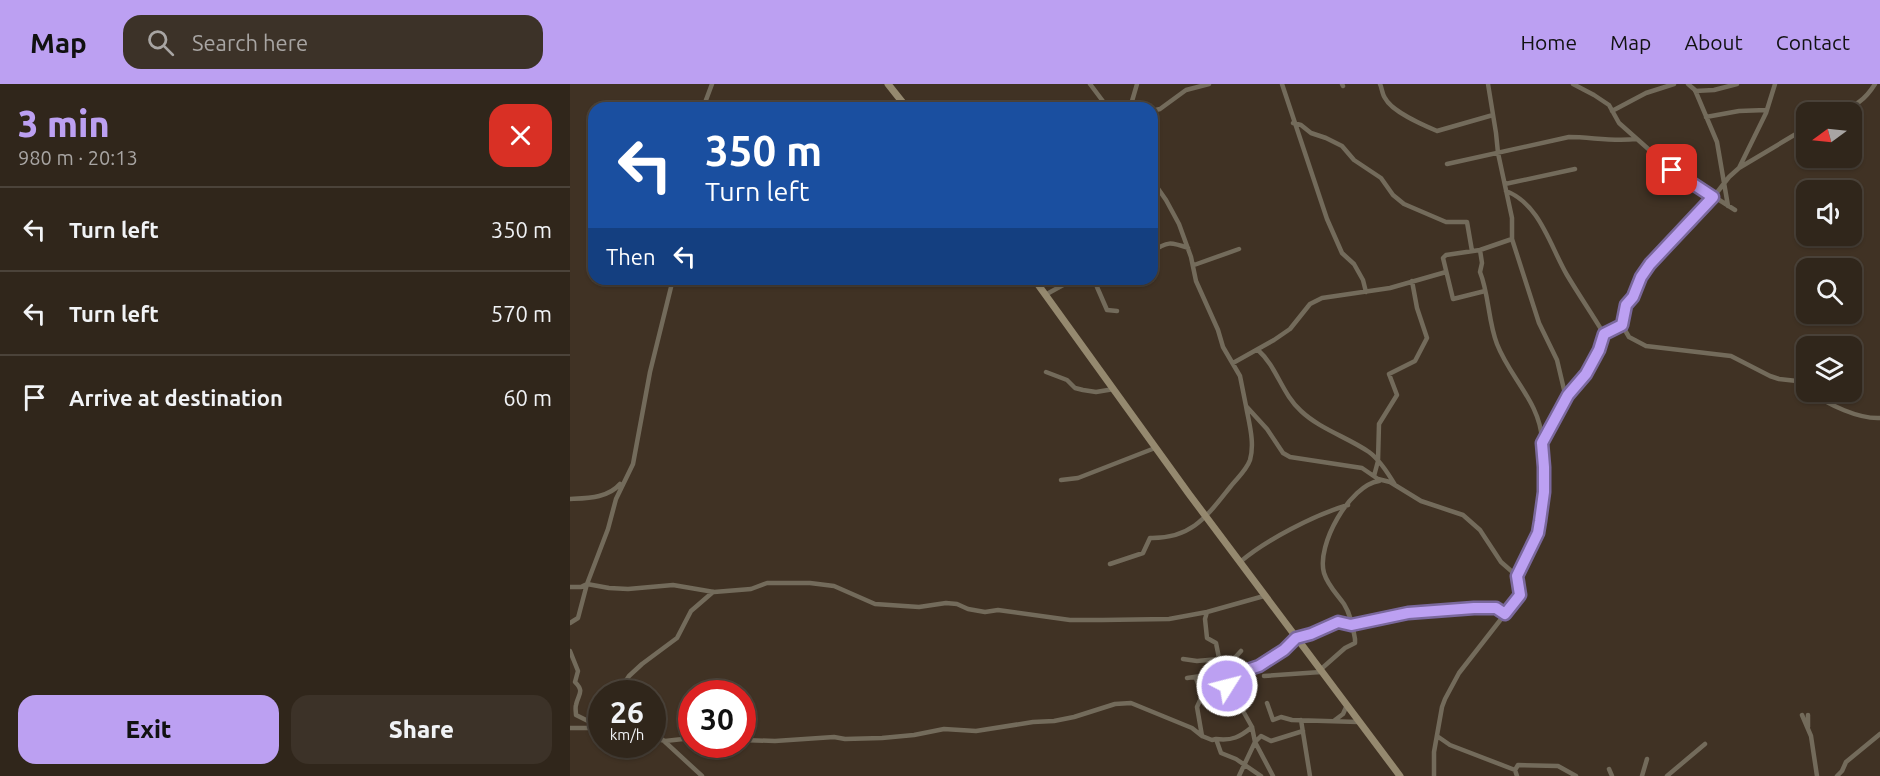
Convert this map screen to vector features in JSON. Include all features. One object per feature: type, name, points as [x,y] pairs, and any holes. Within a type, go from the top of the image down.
[{"type":"street","points":[[705,102],[712,84]]},
{"type":"street","points":[[888,84],[902,102]]},
{"type":"street","points":[[1090,84],[1104,102]]},
{"type":"street","points":[[1132,102],[1137,84]]},
{"type":"street","points":[[1158,110],[1186,90],[1209,84]]},
{"type":"street","points":[[1282,84],[1293,123],[1327,219],[1342,253],[1354,264],[1364,279],[1366,292]]},
{"type":"street","points":[[1380,84],[1385,99],[1416,122],[1437,131],[1493,115]]},
{"type":"street","points":[[1488,84],[1498,153],[1512,218],[1512,239],[1539,323],[1557,360],[1566,398]]},
{"type":"street","points":[[1573,84],[1609,105],[1619,123],[1672,170],[1735,210]]},
{"type":"street","points":[[1612,111],[1654,87],[1674,84]]},
{"type":"street","points":[[1688,84],[1695,91],[1717,142],[1728,206]]},
{"type":"street","points":[[1695,91],[1714,90],[1737,84]]},
{"type":"street","points":[[1739,168],[1766,110],[1775,84]]},
{"type":"street","points":[[1861,102],[1875,84]]},
{"type":"street","points":[[1706,117],[1739,111],[1766,110]]},
{"type":"street","points":[[1293,123],[1342,146],[1354,160],[1381,178],[1393,195],[1404,204],[1446,222],[1467,222],[1472,251]]},
{"type":"street","points":[[1796,134],[1739,168],[1650,264],[1641,277],[1633,297],[1626,305],[1622,325],[1629,336],[1646,346],[1731,356],[1770,376],[1796,381]]},
{"type":"street","points":[[1447,164],[1569,137],[1589,137],[1613,141],[1636,139]]},
{"type":"street","points":[[1505,184],[1575,169]]},
{"type":"street","points":[[1110,564],[1143,553],[1150,538],[1167,539],[1197,526],[1244,472],[1249,461],[1252,440],[1240,376],[1223,346],[1200,293],[1194,265],[1174,212],[1158,189]]},
{"type":"street","points":[[1506,191],[1517,195],[1547,232],[1554,251],[1604,334]]},
{"type":"street","points":[[1485,291],[1453,299],[1443,258],[1446,255],[1480,250],[1512,239]]},
{"type":"street","points":[[1158,248],[1164,243],[1172,243],[1188,248]]},
{"type":"street","points":[[1194,265],[1239,249]]},
{"type":"street","points":[[1434,776],[1434,752],[1442,707],[1460,673],[1520,595],[1517,576],[1538,533],[1544,492],[1541,431],[1532,403],[1496,341],[1480,272],[1482,263],[1480,250]]},
{"type":"street","points":[[1233,363],[1290,329],[1310,304],[1322,298],[1390,288],[1446,272]]},
{"type":"street","points":[[1374,476],[1378,461],[1379,424],[1397,395],[1389,374],[1415,361],[1426,338],[1412,281]]},
{"type":"street","points":[[570,623],[578,618],[616,499],[637,451],[650,372],[672,285]]},
{"type":"street","points":[[1038,285],[1206,518],[1400,776]]},
{"type":"street","points":[[1046,295],[1064,285]]},
{"type":"street","points":[[1098,285],[1107,310],[1117,311]]},
{"type":"street","points":[[1542,443],[1566,398],[1586,374],[1599,350],[1604,334],[1622,325]]},
{"type":"street","points":[[1258,350],[1270,365],[1283,389],[1300,410],[1321,426],[1370,453],[1387,470],[1395,485]]},
{"type":"street","points":[[1046,372],[1067,380],[1075,388],[1083,390],[1096,392],[1114,389]]},
{"type":"street","points":[[1828,402],[1860,417],[1880,418]]},
{"type":"street","points":[[1246,406],[1267,429],[1283,453],[1290,457],[1362,468],[1421,501],[1463,516],[1480,530],[1501,562],[1517,576]]},
{"type":"street","points":[[1061,480],[1078,478],[1155,448]]},
{"type":"street","points":[[570,499],[598,496],[614,491],[624,480]]},
{"type":"street","points":[[1264,676],[1321,671],[1345,648],[1355,643],[1352,624],[1344,604],[1329,585],[1323,572],[1326,544],[1336,521],[1362,487],[1372,482],[1384,481]]},
{"type":"street","points":[[1239,562],[1259,546],[1327,511],[1348,505]]},
{"type":"street","points":[[570,586],[581,587],[587,584],[628,589],[673,585],[714,592],[751,589],[767,583],[810,583],[834,586],[875,604],[919,607],[946,603],[985,612],[998,610],[1070,620],[1170,619],[1207,612],[1264,596]]},
{"type":"street","points":[[626,680],[642,664],[677,638],[691,611],[714,592]]},
{"type":"street","points":[[1273,776],[1255,742],[1252,727],[1238,702],[1229,694],[1227,680],[1232,675],[1259,666],[1284,650],[1296,638],[1338,622],[1352,624],[1408,613],[1474,608],[1496,608],[1505,614]]},
{"type":"street","points":[[1207,612],[1205,619],[1207,638],[1216,644],[1222,673]]},
{"type":"street","points":[[570,651],[578,671],[573,681],[581,687],[582,694],[576,705],[576,715],[588,721]]},
{"type":"street","points":[[1232,675],[1231,662],[1241,651]]},
{"type":"street","points":[[1184,659],[1197,661],[1219,659]]},
{"type":"street","points":[[1187,678],[1222,673],[1232,675]]},
{"type":"street","points":[[1196,678],[1202,696],[1197,707],[1202,736]]},
{"type":"street","points":[[756,740],[834,737],[882,738],[944,729],[976,731],[1054,721],[1086,714],[1115,704],[1131,703],[1192,728],[1212,740],[1230,741],[1252,727]]},
{"type":"street","points":[[1267,703],[1273,720],[1281,717],[1292,720],[1358,722]]},
{"type":"street","points":[[1335,720],[1343,714],[1347,705]]},
{"type":"street","points":[[1802,715],[1811,736],[1817,776]]},
{"type":"street","points":[[1808,715],[1808,730]]},
{"type":"street","points":[[1301,720],[1310,776]]},
{"type":"street","points":[[570,728],[588,728]]},
{"type":"street","points":[[1239,776],[1255,742],[1261,736],[1271,741],[1303,731]]},
{"type":"street","points":[[1837,776],[1842,771],[1845,762],[1880,734]]},
{"type":"street","points":[[1437,736],[1449,745],[1516,773],[1521,764],[1549,765],[1558,766],[1576,776]]},
{"type":"street","points":[[1216,739],[1221,753],[1262,776]]},
{"type":"street","points":[[666,743],[702,776]]},
{"type":"street","points":[[1667,776],[1705,744]]},
{"type":"street","points":[[1642,776],[1647,759]]},
{"type":"street","points":[[1609,769],[1612,776]]},
{"type":"route","points":[[1227,686],[1227,680],[1232,675],[1259,666],[1284,650],[1296,638],[1338,622],[1351,625],[1408,613],[1474,608],[1496,608],[1505,614],[1520,595],[1517,576],[1538,533],[1544,492],[1542,443],[1551,423],[1568,395],[1586,374],[1599,350],[1604,334],[1622,325],[1626,305],[1633,297],[1641,277],[1650,264],[1713,197],[1672,170]]}]
